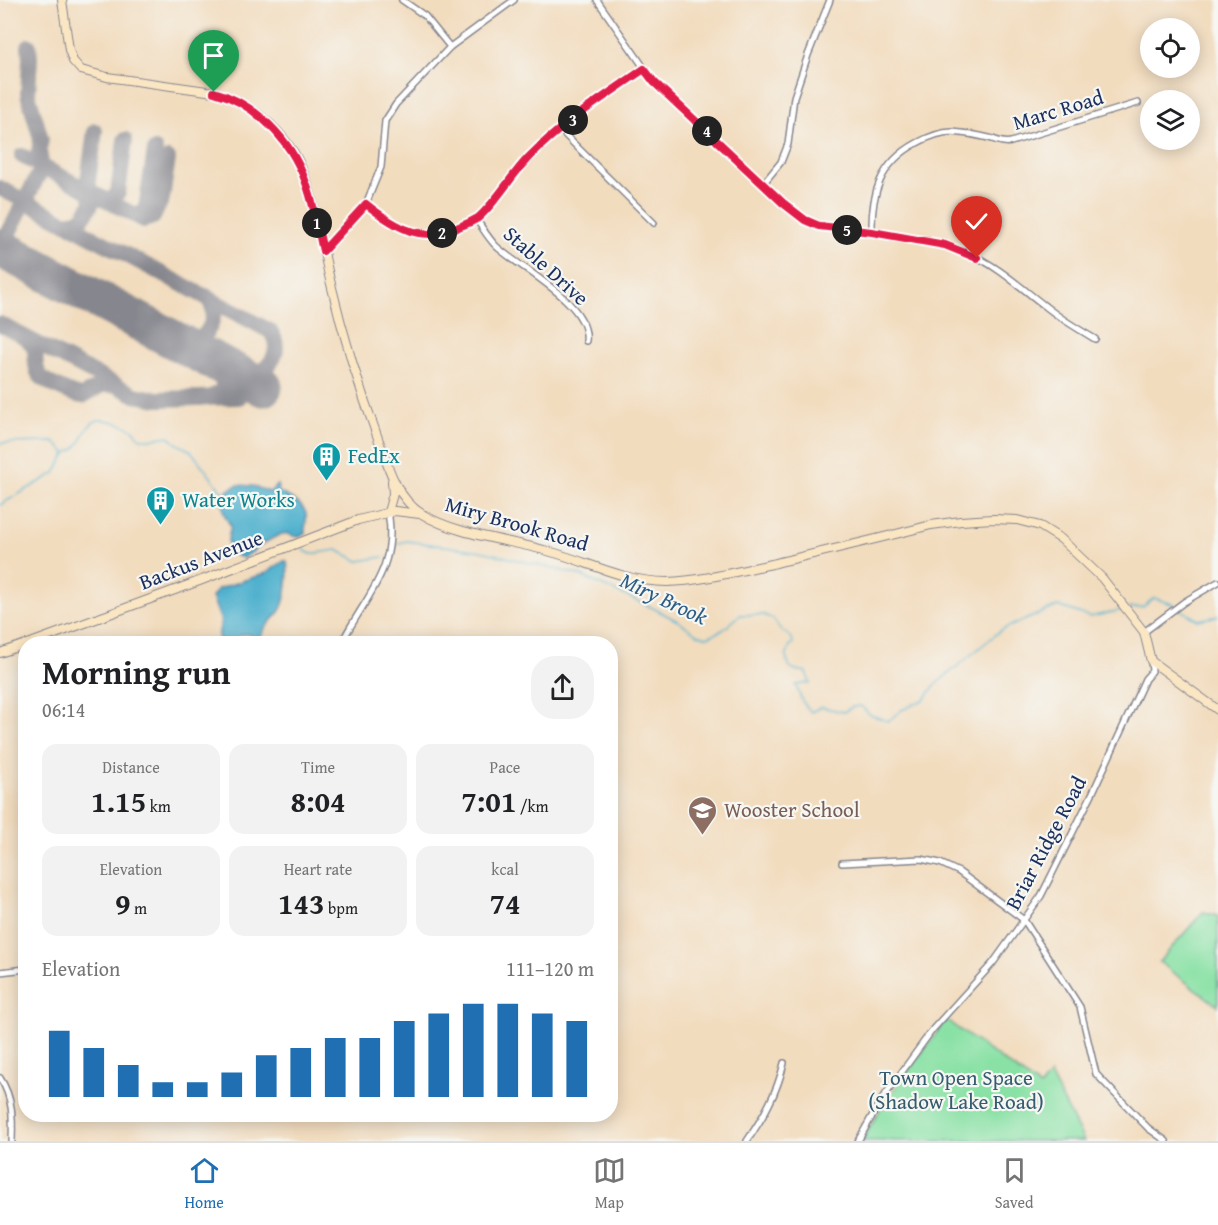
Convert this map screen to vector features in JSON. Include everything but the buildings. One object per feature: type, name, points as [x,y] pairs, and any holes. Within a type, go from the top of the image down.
[{"type":"main road","name":"Miry Brook Road","points":[[62,0],[69,50],[73,61],[81,70],[107,77],[214,92],[231,97],[245,105],[280,134],[294,154],[304,175],[362,393],[392,477],[405,499],[421,514],[465,531],[564,555],[622,576],[645,581],[669,582],[740,571],[931,525],[961,521],[1017,520],[1040,526],[1061,539],[1102,578],[1144,632],[1151,661]]},
{"type":"main road","points":[[388,512],[393,494],[392,477]]},
{"type":"main road","name":"Backus Avenue","points":[[49,636],[358,520],[388,512],[421,514]]},
{"type":"main road","name":"Backus Avenue","points":[[0,653],[18,647]]},
{"type":"main road","points":[[1151,661],[1218,710]]},
{"type":"street","points":[[402,0],[425,16],[450,47]]},
{"type":"street","points":[[323,251],[366,204],[381,167],[385,121],[396,104],[450,47],[514,0]]},
{"type":"street","points":[[597,0],[654,82],[783,203],[805,220],[819,226],[872,232],[945,245],[967,253],[999,269],[1054,313],[1095,339]]},
{"type":"street","points":[[763,184],[781,162],[788,144],[794,97],[830,0]]},
{"type":"street","points":[[366,204],[387,221],[425,235],[456,229],[476,219],[528,159],[560,130],[602,97],[644,69]]},
{"type":"street","name":"Marc Road","points":[[872,232],[875,195],[882,174],[900,154],[925,138],[951,132],[989,138],[1004,143],[1011,142],[1137,103]]},
{"type":"street","points":[[560,130],[654,223]]},
{"type":"street","name":"Stable Drive","points":[[476,219],[495,245],[556,292],[574,310],[587,333],[586,341]]},
{"type":"street","points":[[345,636],[380,579],[388,553],[390,522],[388,512]]},
{"type":"street","points":[[1144,632],[1184,602],[1218,582]]},
{"type":"street","name":"Briar Ridge Road","points":[[858,1141],[880,1102],[933,1029],[993,963],[1041,896],[1093,792],[1145,679],[1152,671],[1151,661]]},
{"type":"street","points":[[842,863],[921,860],[940,863],[958,872],[1024,920],[1080,1007],[1096,1074],[1148,1128],[1166,1141]]},
{"type":"street","points":[[0,972],[18,970]]},
{"type":"street","points":[[747,1141],[767,1110],[777,1089],[784,1063]]},
{"type":"street","points":[[0,1078],[7,1090],[13,1114],[12,1141]]},
{"type":"green space","points":[[1203,912],[1218,916],[1218,1006],[1159,962]]},
{"type":"green space","name":"Town Open Space (Shadow Lake Road)","points":[[946,1020],[1040,1087],[1050,1075],[1084,1141],[862,1141],[882,1106]]},
{"type":"water","points":[[237,485],[252,486],[270,492],[277,485],[279,492],[295,501],[304,510],[306,514],[305,534],[296,537],[286,533],[277,536],[244,558],[233,554],[228,547],[231,526],[224,514],[222,498],[223,493]]},
{"type":"water","points":[[287,561],[287,587],[282,607],[264,629],[262,636],[248,634],[218,636],[221,621],[212,597],[218,589],[266,573]]},
{"type":"waterway","name":"Miry Brook","points":[[0,443],[54,442],[66,453],[72,451],[80,443],[92,423],[98,420],[111,421],[132,429],[144,439],[169,436],[176,443],[191,451],[223,493]]},
{"type":"waterway","name":"Miry Brook","points":[[0,505],[55,473],[66,454]]},
{"type":"waterway","name":"Miry Brook","points":[[388,557],[393,557],[396,544],[407,541],[481,551],[579,575],[653,608],[697,634],[707,637],[723,630],[740,615],[764,615],[773,619],[780,629],[792,638],[793,644],[790,645],[786,658],[791,669],[806,672],[810,683],[796,685],[802,701],[811,712],[821,707],[844,712],[852,707],[861,706],[870,715],[888,721],[902,710],[925,699],[935,685],[1001,630],[1058,606],[1090,617],[1122,610]]},
{"type":"waterway","name":"Miry Brook","points":[[302,545],[305,551],[311,554],[337,550],[359,561],[383,557]]},
{"type":"waterway","name":"Miry Brook","points":[[1130,608],[1143,607],[1154,598],[1175,605]]},
{"type":"waterway","name":"Miry Brook","points":[[1178,608],[1198,620],[1218,616]]},
{"type":"taxiway","points":[[0,239],[9,232],[42,168],[39,151],[41,139],[28,94],[29,46]]},
{"type":"taxiway","points":[[66,222],[76,222],[82,218],[92,202],[88,180],[95,131]]},
{"type":"taxiway","points":[[22,156],[106,200],[111,200],[118,193],[125,140]]},
{"type":"taxiway","points":[[133,214],[140,214],[146,208],[155,150]]},
{"type":"taxiway","points":[[106,200],[144,220],[153,217],[162,198],[168,159]]},
{"type":"taxiway","points":[[0,188],[270,331],[276,347],[271,361],[259,372],[242,376]]},
{"type":"taxiway","points":[[9,232],[10,247],[17,257]]},
{"type":"taxiway","points":[[178,342],[196,342],[210,327],[213,308],[206,296]]},
{"type":"taxiway","points":[[0,324],[135,395],[157,399],[239,397]]},
{"type":"taxiway","points":[[26,338],[34,347],[39,374],[65,391],[82,396],[102,385],[115,385]]},
{"type":"taxiway","points":[[211,397],[217,394],[224,385],[221,369],[213,360]]},
{"type":"runway","points":[[0,248],[263,387]]},
{"type":"place","name":"FedEx","points":[[327,482]]},
{"type":"place","name":"Water Works","points":[[161,526]]},
{"type":"place","name":"Wooster School","points":[[703,836]]},
{"type":"route","points":[[214,92],[231,97],[260,116],[280,134],[294,154],[304,175],[323,251],[366,204],[387,221],[425,235],[456,229],[476,219],[528,159],[562,128],[602,97],[644,69],[654,82],[783,203],[805,220],[819,226],[872,232],[945,245],[977,258]]}]
